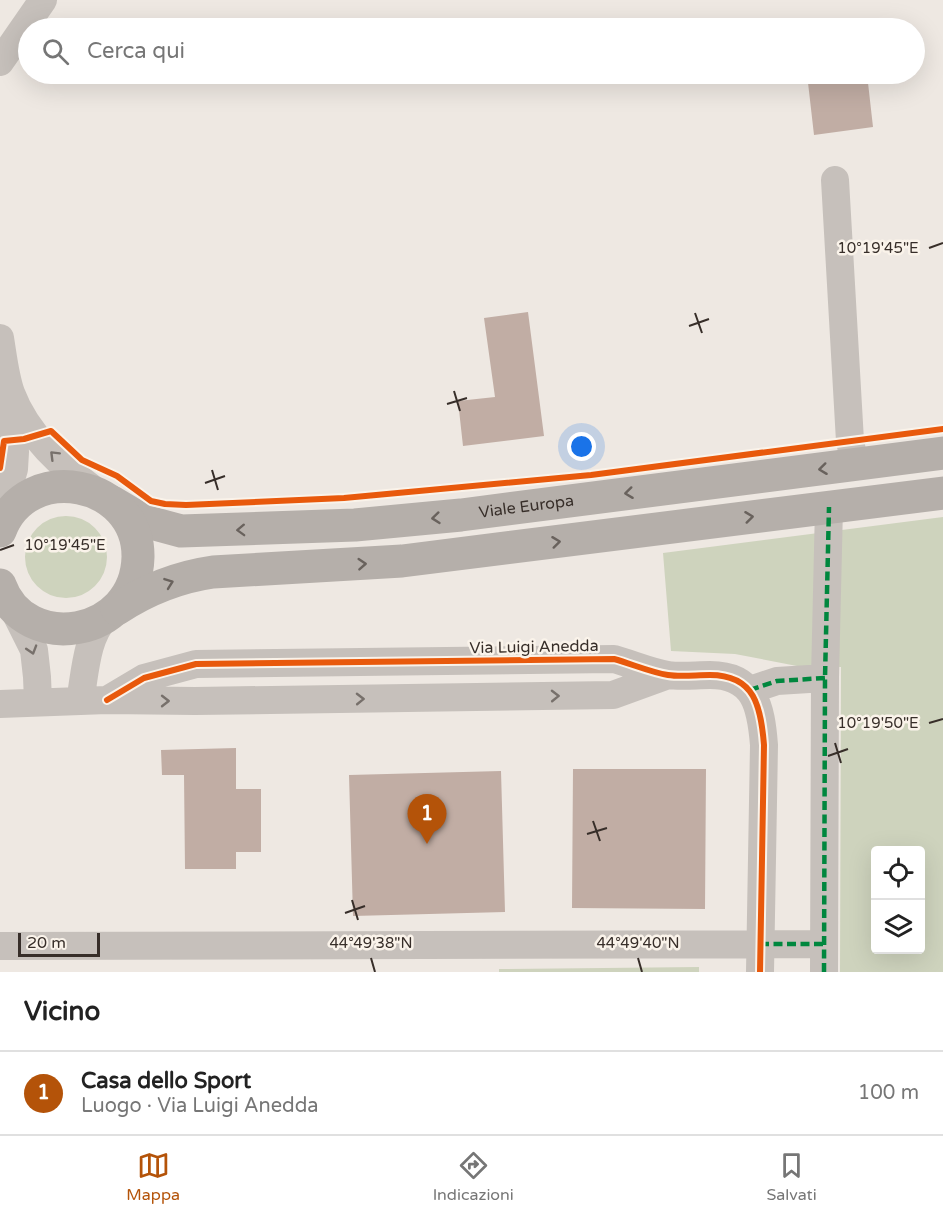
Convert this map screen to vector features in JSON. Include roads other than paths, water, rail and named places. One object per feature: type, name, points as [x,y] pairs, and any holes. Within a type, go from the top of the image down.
[{"type":"main road","name":"Viale Europa","points":[[3,520],[22,501],[36,492],[51,487],[67,486],[84,488],[144,521],[182,531],[356,525],[472,513],[943,453]]},
{"type":"main road","points":[[3,594],[34,622],[56,628],[78,628],[111,613],[159,586],[185,577],[213,572],[413,560],[943,493]]},
{"type":"main road","points":[[105,498],[123,514],[131,527],[138,555],[133,584],[126,597],[111,613]]},
{"type":"street","points":[[31,18],[43,0]]},
{"type":"street","points":[[0,63],[18,37]]},
{"type":"street","points":[[835,180],[850,441],[855,465]]},
{"type":"street","points":[[0,338],[8,382],[15,452],[14,469],[3,520]]},
{"type":"street","points":[[8,382],[13,399],[36,436],[71,472],[105,498]]},
{"type":"street","points":[[824,972],[825,678],[829,507]]},
{"type":"street","points":[[3,594],[34,650],[38,701]]},
{"type":"street","points":[[94,701],[91,643],[96,629],[111,613]]},
{"type":"street","points":[[0,704],[38,701],[613,695],[668,675],[713,675],[734,678],[750,690],[762,717],[764,745],[760,958]]},
{"type":"street","points":[[750,690],[777,681],[825,678]]},
{"type":"street","points":[[0,946],[760,958],[824,944]]},
{"type":"place","name":"Casa dello Sport","points":[[427,844]]}]
